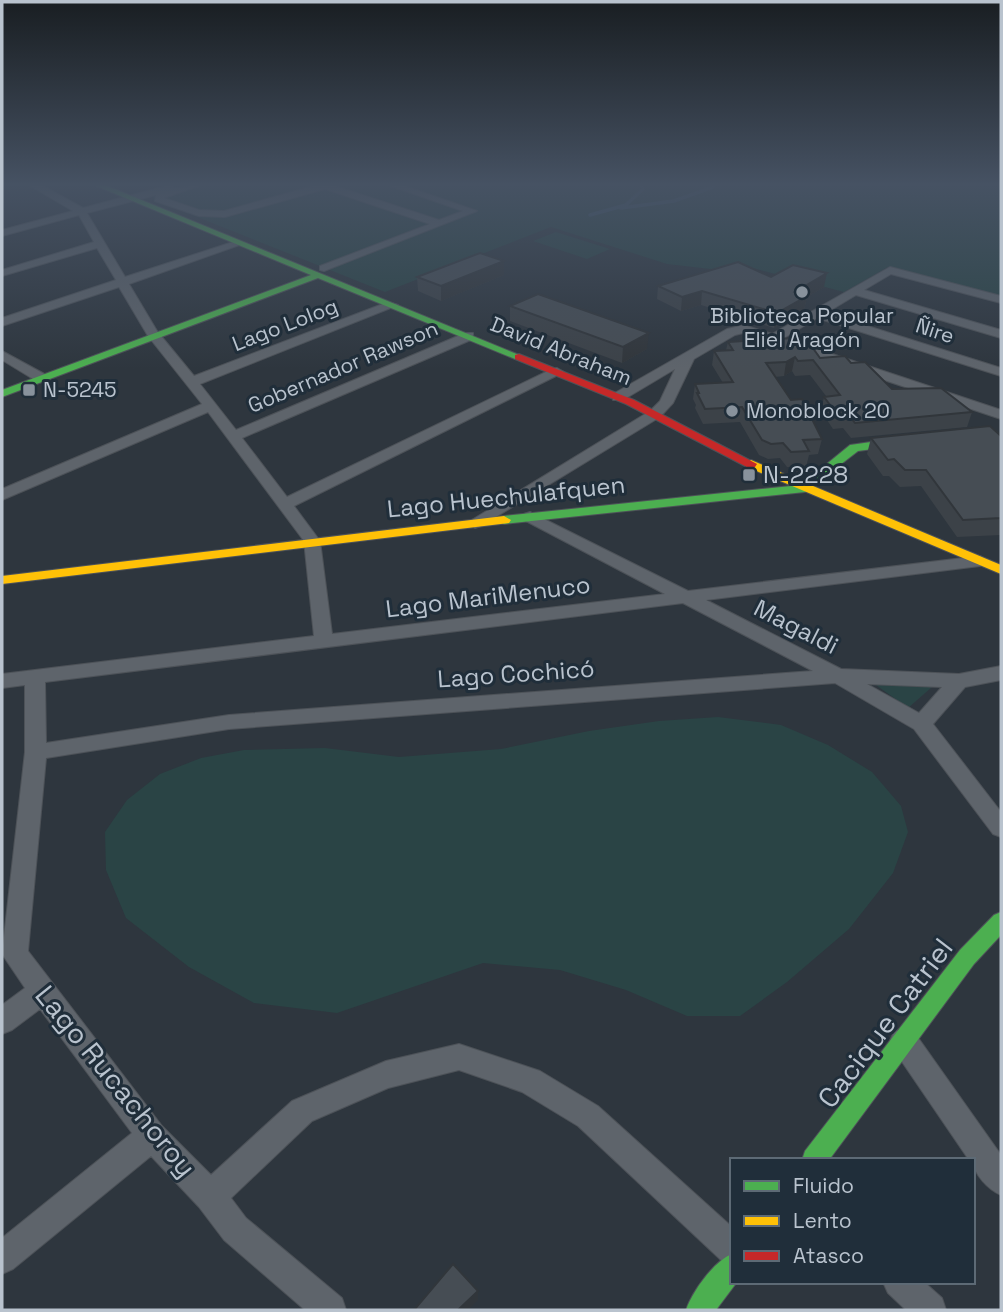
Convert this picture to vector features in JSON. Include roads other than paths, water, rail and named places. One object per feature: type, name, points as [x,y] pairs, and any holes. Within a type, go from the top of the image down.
[{"type":"main road","name":"David Abraham","points":[[249,246],[321,271],[392,305],[618,397],[744,461],[1001,570]]},
{"type":"main road","points":[[2,394],[153,335],[310,280],[321,271]]},
{"type":"main road","points":[[2,388],[40,377]]},
{"type":"main road","points":[[805,488],[849,451],[860,446],[923,439]]},
{"type":"main road","name":"Lago Huechulafquen","points":[[2,580],[312,541],[805,488]]},
{"type":"main road","name":"Cacique Catriel","points":[[816,1158],[967,957],[1001,921]]},
{"type":"main road","points":[[699,1310],[730,1270]]},
{"type":"street","points":[[2,273],[92,246]]},
{"type":"street","points":[[101,246],[153,335],[210,405],[312,541],[324,643]]},
{"type":"street","points":[[2,322],[230,246]]},
{"type":"street","points":[[321,271],[384,246]]},
{"type":"street","points":[[775,338],[890,270],[1001,300]]},
{"type":"street","points":[[854,291],[1001,334]]},
{"type":"street","name":"Lago Lolog","points":[[192,382],[392,305]]},
{"type":"street","name":"Ñire","points":[[816,313],[1001,372]]},
{"type":"street","points":[[618,397],[739,329],[775,338],[1001,415]]},
{"type":"street","name":"Gobernador Rawson","points":[[233,437],[469,336]]},
{"type":"street","points":[[2,355],[40,377]]},
{"type":"street","points":[[475,523],[655,414],[666,403],[683,373],[688,357]]},
{"type":"street","points":[[283,505],[557,372]]},
{"type":"street","name":"Gobernador Rawson","points":[[2,495],[210,405]]},
{"type":"street","name":"Magaldi","points":[[530,517],[838,676],[921,723],[1001,828]]},
{"type":"street","name":"Lago MariMenuco","points":[[2,681],[324,643],[683,596],[980,562]]},
{"type":"street","name":"Lago Cochicó","points":[[36,752],[229,722],[838,676],[958,681],[1001,673]]},
{"type":"street","name":"Lago Rucachoroy","points":[[35,676],[36,752],[8,951],[43,990],[152,1136],[210,1196],[236,1228],[330,1310]]},
{"type":"street","points":[[921,723],[958,681]]},
{"type":"street","points":[[2,1021],[43,990]]},
{"type":"street","points":[[904,1041],[1001,1180]]},
{"type":"street","points":[[210,1196],[302,1111],[386,1075],[459,1058],[530,1081],[588,1116],[730,1247]]},
{"type":"street","points":[[2,1258],[152,1136]]},
{"type":"street","points":[[901,1284],[930,1310]]},
{"type":"place","name":"Biblioteca Popular Eliel Aragón","points":[[802,292]]},
{"type":"place","name":"N-5245","points":[[29,390]]},
{"type":"place","name":"Monoblock 20","points":[[732,411]]},
{"type":"place","name":"N-2228","points":[[749,475]]}]
